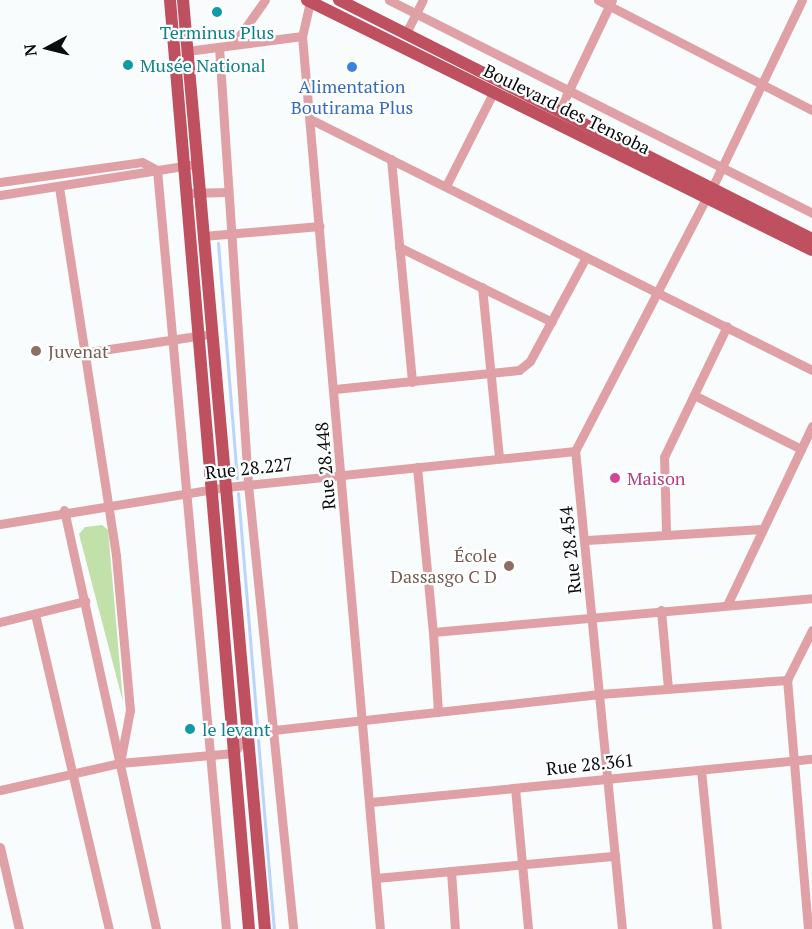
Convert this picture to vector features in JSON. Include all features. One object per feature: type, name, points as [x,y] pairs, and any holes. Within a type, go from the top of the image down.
[{"type":"main road","points":[[170,0],[194,193],[200,335],[249,929]]},
{"type":"main road","points":[[183,0],[191,165]]},
{"type":"main road","name":"Boulevard des Tensoba","points":[[339,0],[559,111],[812,250]]},
{"type":"main road","name":"Boulevard des Tensoba","points":[[309,1],[493,93],[812,239]]},
{"type":"main road","points":[[194,193],[203,236],[213,334],[265,929]]},
{"type":"street","points":[[232,45],[265,0]]},
{"type":"street","points":[[388,0],[567,94],[812,213]]},
{"type":"street","points":[[406,33],[423,0]]},
{"type":"street","points":[[598,0],[611,3],[812,110]]},
{"type":"street","points":[[575,451],[660,291],[802,0]]},
{"type":"street","name":"Rue 28.448","points":[[309,1],[302,36],[312,120],[380,929]]},
{"type":"street","points":[[559,111],[611,3]]},
{"type":"street","points":[[187,51],[302,36]]},
{"type":"street","points":[[219,47],[226,192],[248,484],[293,929]]},
{"type":"street","points":[[447,184],[493,93]]},
{"type":"street","points":[[312,120],[447,184],[586,257],[660,291],[812,369]]},
{"type":"street","points":[[391,159],[412,382]]},
{"type":"street","points":[[0,182],[142,162],[157,170]]},
{"type":"street","points":[[0,195],[191,165]]},
{"type":"street","points":[[157,170],[190,492],[226,929]]},
{"type":"street","points":[[59,187],[82,353],[108,503],[130,710],[120,763]]},
{"type":"street","points":[[194,193],[226,192]]},
{"type":"street","points":[[203,236],[320,226]]},
{"type":"street","points":[[399,247],[552,322]]},
{"type":"street","points":[[335,389],[519,370],[530,361],[586,257]]},
{"type":"street","points":[[482,287],[499,458]]},
{"type":"street","points":[[666,531],[664,458],[727,326]]},
{"type":"street","points":[[82,353],[213,334]]},
{"type":"street","points":[[694,395],[801,449]]},
{"type":"street","points":[[728,603],[812,426]]},
{"type":"street","name":"Rue 28.227","points":[[0,524],[64,510],[248,484],[575,451]]},
{"type":"street","name":"Rue 28.454","points":[[575,451],[587,540],[622,929]]},
{"type":"street","points":[[417,467],[433,632],[438,712]]},
{"type":"street","points":[[64,510],[156,929]]},
{"type":"street","points":[[587,540],[666,531],[762,529]]},
{"type":"street","points":[[433,632],[728,603],[812,598]]},
{"type":"street","points":[[0,622],[85,601]]},
{"type":"street","points":[[661,610],[668,688]]},
{"type":"street","points":[[35,614],[109,929]]},
{"type":"street","points":[[808,929],[787,680],[812,630]]},
{"type":"street","points":[[0,790],[73,771],[120,763],[234,753],[247,734],[272,730],[600,694],[787,680]]},
{"type":"street","name":"Rue 28.361","points":[[371,802],[812,759]]},
{"type":"street","points":[[701,770],[717,929]]},
{"type":"street","points":[[515,788],[528,929]]},
{"type":"street","points":[[0,847],[19,929]]},
{"type":"street","points":[[376,878],[522,862],[615,856]]},
{"type":"street","points":[[450,871],[455,929]]},
{"type":"green space","points":[[102,525],[108,530],[123,702],[79,534],[85,527]]},
{"type":"waterway","points":[[218,243],[237,478]]},
{"type":"waterway","points":[[238,493],[257,724]]},
{"type":"waterway","points":[[258,740],[274,929]]},
{"type":"place","name":"Terminus Plus","points":[[217,12]]},
{"type":"place","name":"Musée National","points":[[128,65]]},
{"type":"place","name":"Alimentation Boutirama Plus","points":[[352,67]]},
{"type":"place","name":"Juvenat","points":[[36,351]]},
{"type":"place","name":"Maison","points":[[615,478]]},
{"type":"place","name":"École Dassasgo C D","points":[[509,566]]},
{"type":"place","name":"le levant","points":[[190,729]]}]
